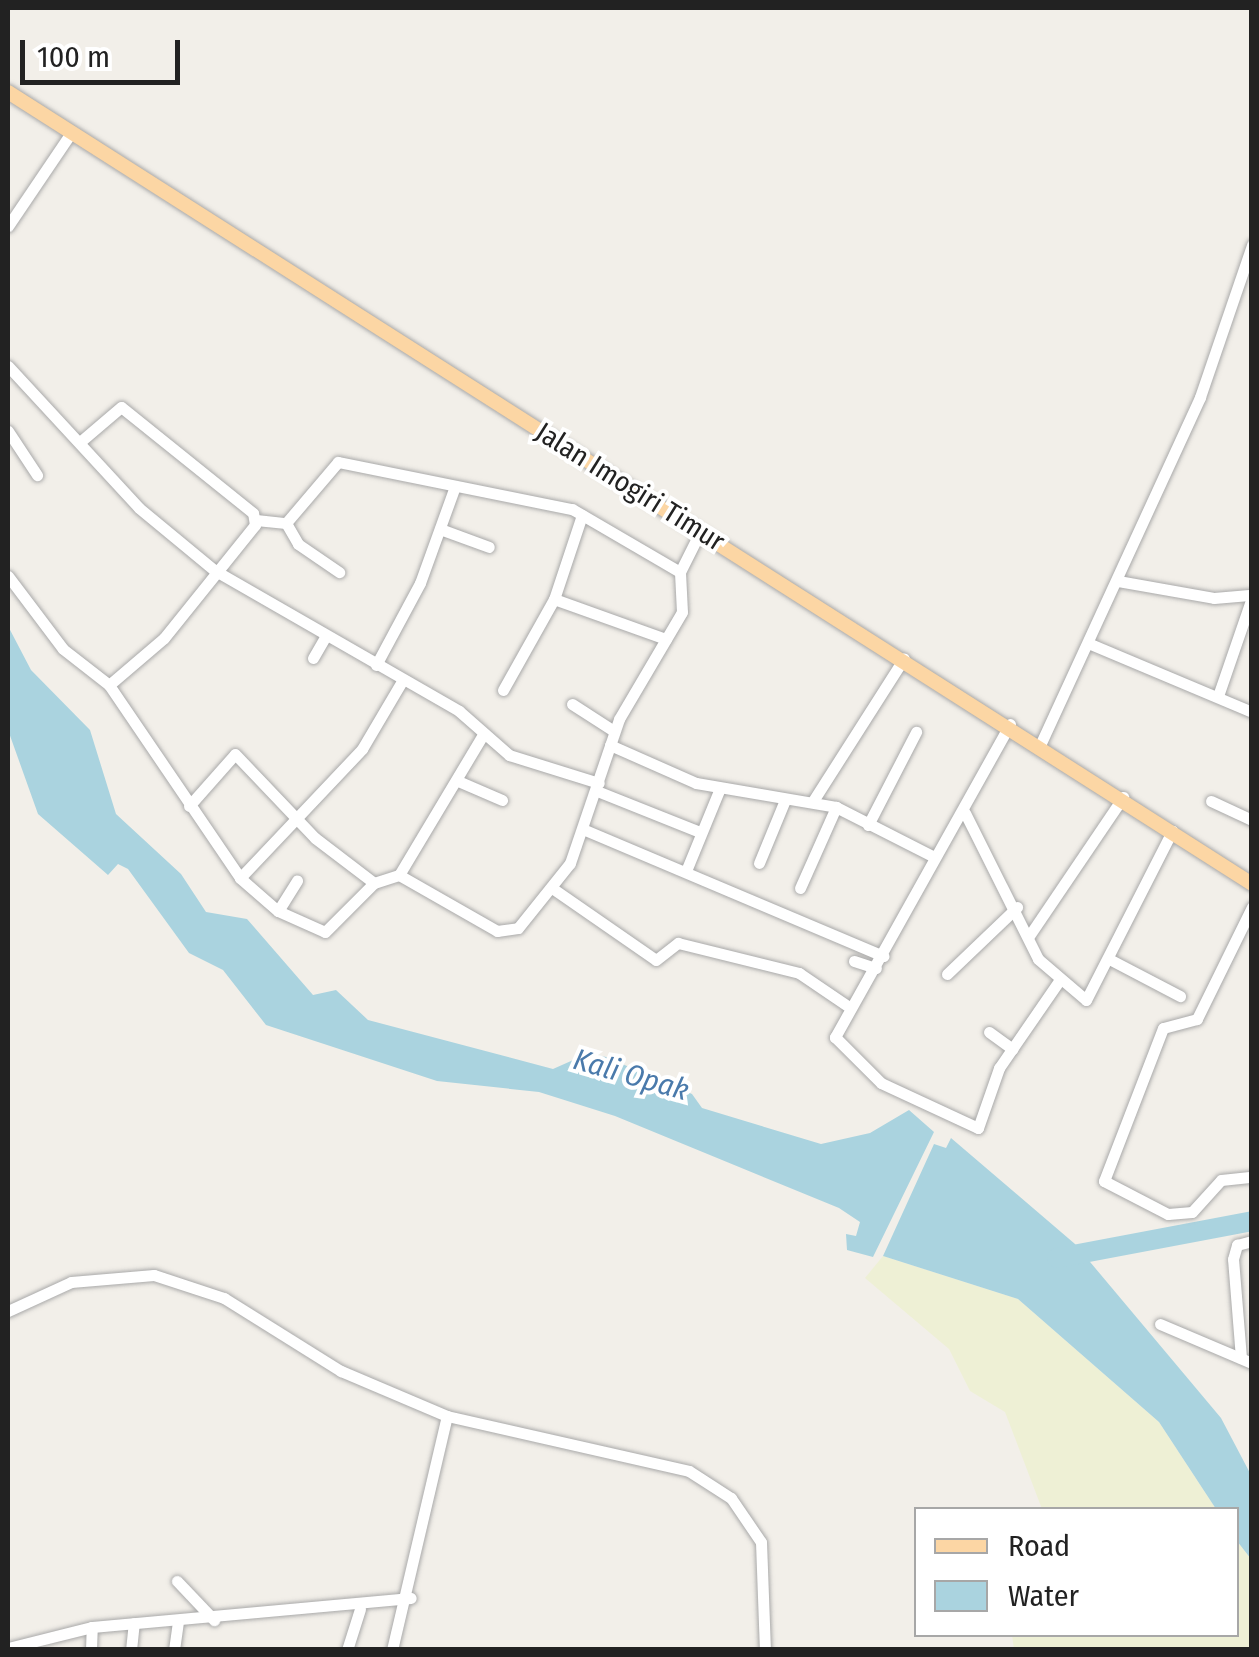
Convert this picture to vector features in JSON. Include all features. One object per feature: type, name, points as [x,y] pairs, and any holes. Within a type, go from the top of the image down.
[{"type":"main road","name":"Jalan Imogiri Timur","points":[[8,92],[700,532],[1041,743],[1252,884]]},
{"type":"street","points":[[8,226],[71,133]]},
{"type":"street","points":[[1041,743],[1200,398],[1252,245]]},
{"type":"street","points":[[8,366],[139,508],[214,570],[402,680],[528,764],[598,787],[700,832]]},
{"type":"street","points":[[81,441],[121,408],[256,520],[286,523]]},
{"type":"street","points":[[8,432],[37,475]]},
{"type":"street","points":[[286,523],[332,462],[582,515],[680,572]]},
{"type":"street","points":[[376,666],[440,528],[454,488]]},
{"type":"street","points":[[503,690],[554,599],[582,515]]},
{"type":"street","points":[[109,684],[164,638],[256,520]]},
{"type":"street","points":[[286,523],[298,544],[339,572]]},
{"type":"street","points":[[440,528],[490,547]]},
{"type":"street","points":[[399,875],[497,932],[518,928],[552,888],[584,830],[614,731],[687,596],[680,572],[700,532]]},
{"type":"street","points":[[8,576],[63,649],[109,684],[240,878],[278,912],[325,932],[374,883],[399,875],[484,733]]},
{"type":"street","points":[[1118,581],[1214,598],[1252,596],[1218,696]]},
{"type":"street","points":[[554,599],[666,640]]},
{"type":"street","points":[[313,658],[325,637]]},
{"type":"street","points":[[1088,644],[1252,712]]},
{"type":"street","points":[[813,802],[904,658]]},
{"type":"street","points":[[240,878],[341,773],[402,680]]},
{"type":"street","points":[[572,704],[614,731]]},
{"type":"street","points":[[1010,724],[979,768],[965,813],[934,857],[880,962],[846,1004],[835,1032],[881,1083],[956,1124],[985,1125],[994,1078],[1060,981]]},
{"type":"street","points":[[868,825],[916,732]]},
{"type":"street","points":[[610,745],[720,788],[836,807],[934,857]]},
{"type":"street","points":[[190,806],[235,754],[298,822],[374,883]]},
{"type":"street","points":[[458,782],[502,800]]},
{"type":"street","points":[[686,871],[720,788]]},
{"type":"street","points":[[1029,936],[1123,797]]},
{"type":"street","points":[[759,863],[785,800]]},
{"type":"street","points":[[1210,801],[1252,820]]},
{"type":"street","points":[[800,888],[836,807]]},
{"type":"street","points":[[965,813],[1029,936],[1060,981],[1090,1000],[1172,832]]},
{"type":"street","points":[[584,830],[686,871],[880,962]]},
{"type":"street","points":[[278,912],[296,880]]},
{"type":"street","points":[[552,888],[654,960],[678,942],[798,973],[846,1004]]},
{"type":"street","points":[[947,974],[1017,907]]},
{"type":"street","points":[[1252,907],[1197,1019],[1163,1028],[1104,1181],[1168,1214],[1192,1212],[1221,1180],[1252,1177]]},
{"type":"street","points":[[1112,960],[1180,996]]},
{"type":"street","points":[[854,962],[880,962]]},
{"type":"street","points":[[988,1032],[1012,1048]]},
{"type":"street","points":[[1246,1360],[1232,1259],[1237,1244],[1252,1242]]},
{"type":"street","points":[[8,1311],[71,1282],[154,1274],[224,1298],[341,1371],[447,1416],[689,1471],[731,1498],[766,1556],[764,1650]]},
{"type":"street","points":[[1160,1324],[1246,1360]]},
{"type":"street","points":[[392,1650],[411,1598],[447,1416]]},
{"type":"street","points":[[177,1581],[214,1620]]},
{"type":"street","points":[[8,1648],[92,1626],[360,1610],[411,1598]]},
{"type":"street","points":[[347,1650],[360,1610]]},
{"type":"street","points":[[174,1650],[178,1622]]},
{"type":"street","points":[[132,1650],[134,1623]]},
{"type":"street","points":[[91,1650],[92,1626]]},
{"type":"green space","points":[[883,1256],[1018,1299],[1159,1422],[1215,1507],[1041,1507],[1005,1412],[970,1391],[949,1349],[865,1278]]},
{"type":"green space","points":[[1239,1544],[1251,1559],[1251,1649],[1014,1649],[1012,1637],[1239,1637]]},
{"type":"water","name":"Kali Opak","points":[[8,626],[31,670],[90,730],[116,814],[181,874],[206,912],[247,919],[313,995],[336,990],[368,1020],[553,1069],[589,1053],[606,1057],[692,1094],[702,1108],[821,1144],[870,1133],[909,1110],[934,1132],[873,1257],[847,1250],[846,1234],[856,1236],[860,1222],[839,1208],[615,1116],[539,1092],[437,1081],[266,1025],[223,970],[189,953],[128,869],[118,864],[108,875],[38,814],[8,730]]},
{"type":"water","points":[[951,1138],[1075,1244],[1221,1418],[1251,1475],[1251,1559],[1239,1544],[1239,1507],[1215,1507],[1159,1422],[1018,1299],[883,1256],[934,1144],[946,1148]]},
{"type":"waterway","points":[[1057,1258],[1252,1221]]}]
